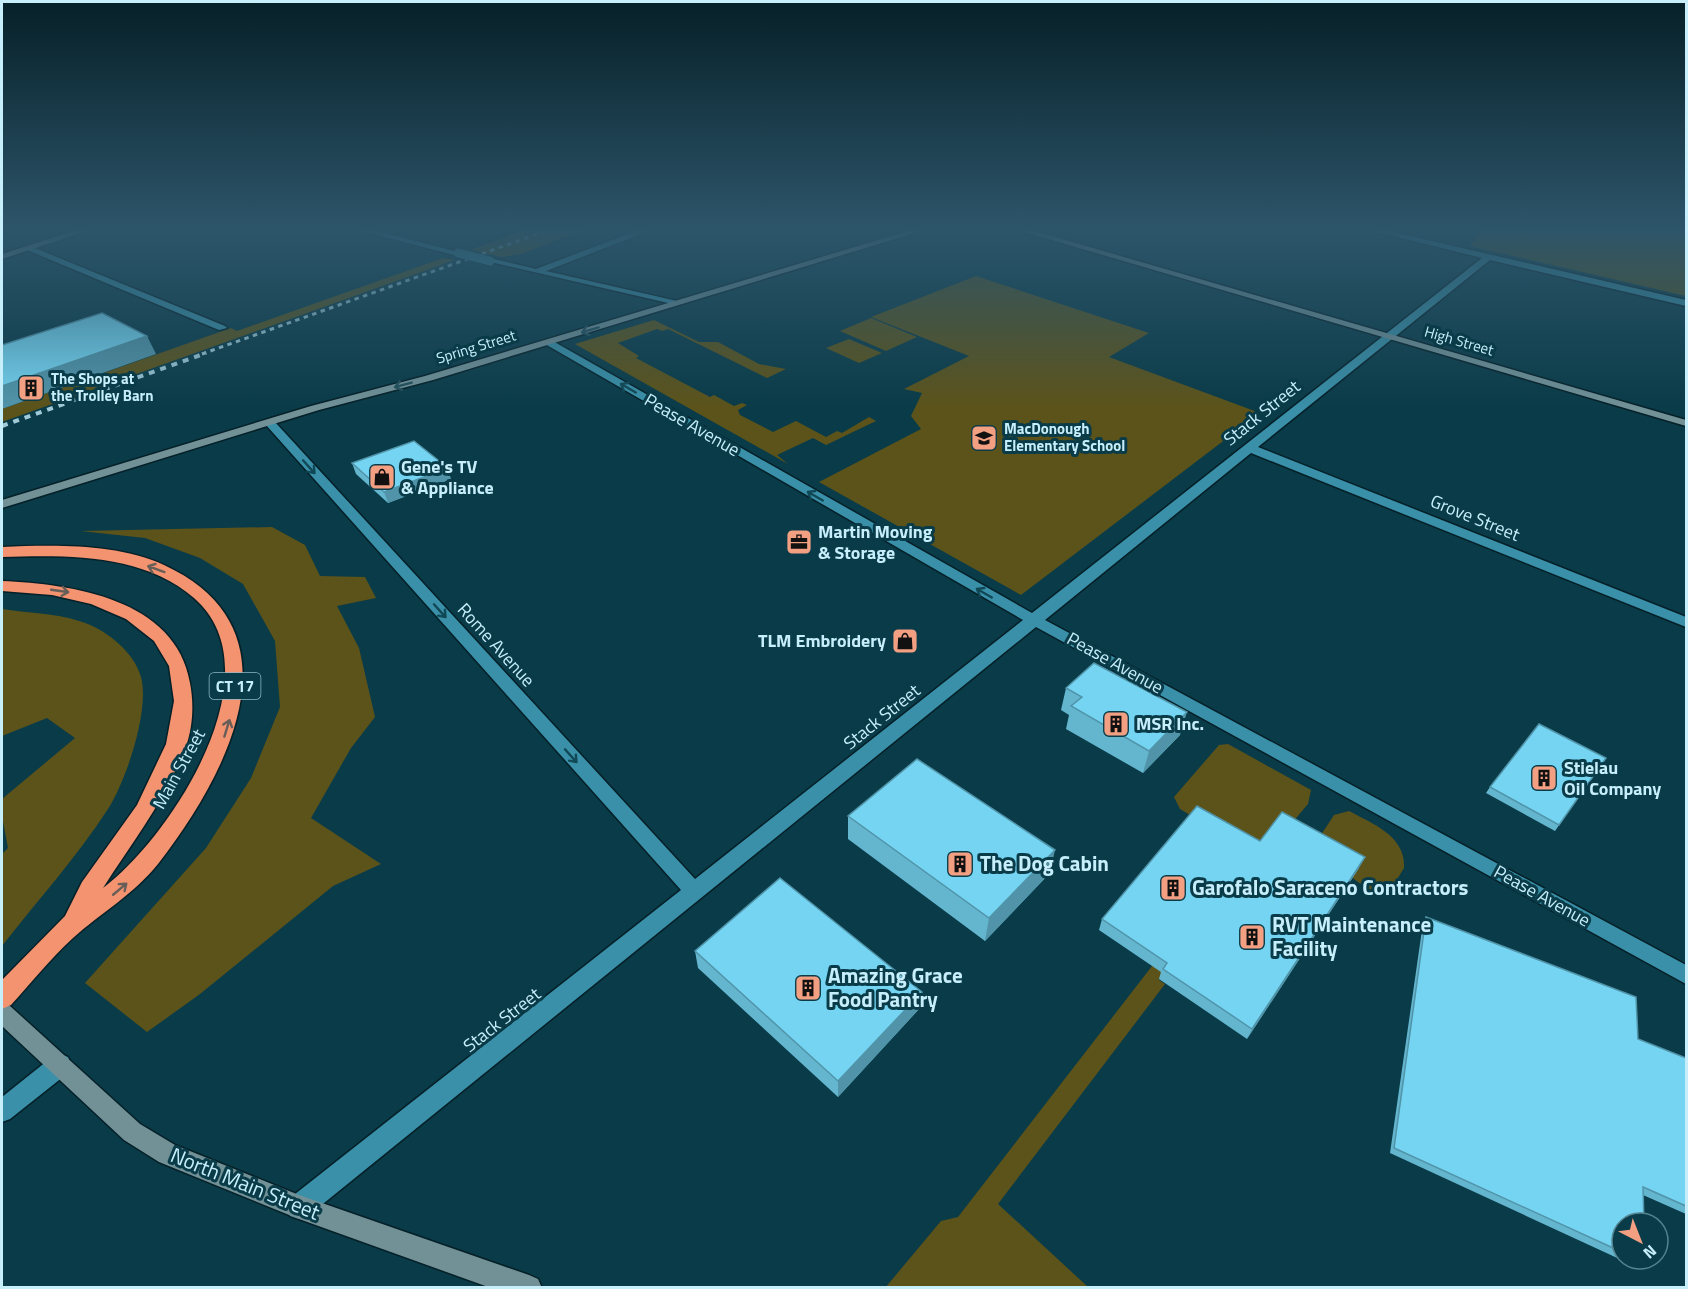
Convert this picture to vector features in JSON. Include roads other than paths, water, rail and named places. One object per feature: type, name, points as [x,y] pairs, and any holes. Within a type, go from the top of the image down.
[{"type":"highway","name":"Main Street","points":[[2,552],[84,554],[158,569],[180,580],[204,600],[223,624],[232,647],[235,677],[232,710],[221,745],[201,785],[170,832],[135,876],[73,924],[2,997]]},
{"type":"highway","name":"Main Street","points":[[2,586],[78,594],[125,609],[154,629],[165,641],[174,654],[182,677],[184,703],[181,723],[166,770],[147,807],[90,889],[73,924]]},
{"type":"street","points":[[126,288],[222,328]]},
{"type":"street","points":[[611,288],[674,303]]},
{"type":"street","name":"Spring Street","points":[[2,504],[724,288]]},
{"type":"street","name":"High Street","points":[[1223,288],[1686,423]]},
{"type":"street","name":"Stack Street","points":[[299,1207],[1448,288]]},
{"type":"street","points":[[1623,288],[1686,303]]},
{"type":"street","name":"Pease Avenue","points":[[548,342],[994,599],[1686,975]]},
{"type":"street","name":"Rome Avenue","points":[[270,423],[695,892]]},
{"type":"street","name":"Grove Street","points":[[1250,448],[1686,622]]},
{"type":"street","name":"Spring Street","points":[[2,515],[33,495]]},
{"type":"street","name":"North Main Street","points":[[2,1013],[132,1132],[167,1154],[299,1207],[529,1287]]},
{"type":"street","points":[[2,1111],[60,1065]]},
{"type":"railway","points":[[202,354],[386,288]]},
{"type":"railway","points":[[2,426],[206,353]]},
{"type":"place","name":"The Shops at the Trolley Barn","points":[[31,388]]},
{"type":"place","name":"MacDonough Elementary School","points":[[984,438]]},
{"type":"place","name":"Gene's TV & Appliance","points":[[382,477]]},
{"type":"place","name":"Martin Moving & Storage","points":[[799,542]]},
{"type":"place","name":"TLM Embroidery","points":[[905,641]]},
{"type":"place","name":"MSR Inc.","points":[[1116,724]]},
{"type":"place","name":"Stielau Oil Company","points":[[1544,778]]},
{"type":"place","name":"The Dog Cabin","points":[[960,864]]},
{"type":"place","name":"Garofalo Saraceno Contractors","points":[[1173,888]]},
{"type":"place","name":"RVT Maintenance Facility","points":[[1252,937]]},
{"type":"place","name":"Amazing Grace Food Pantry","points":[[808,988]]}]
